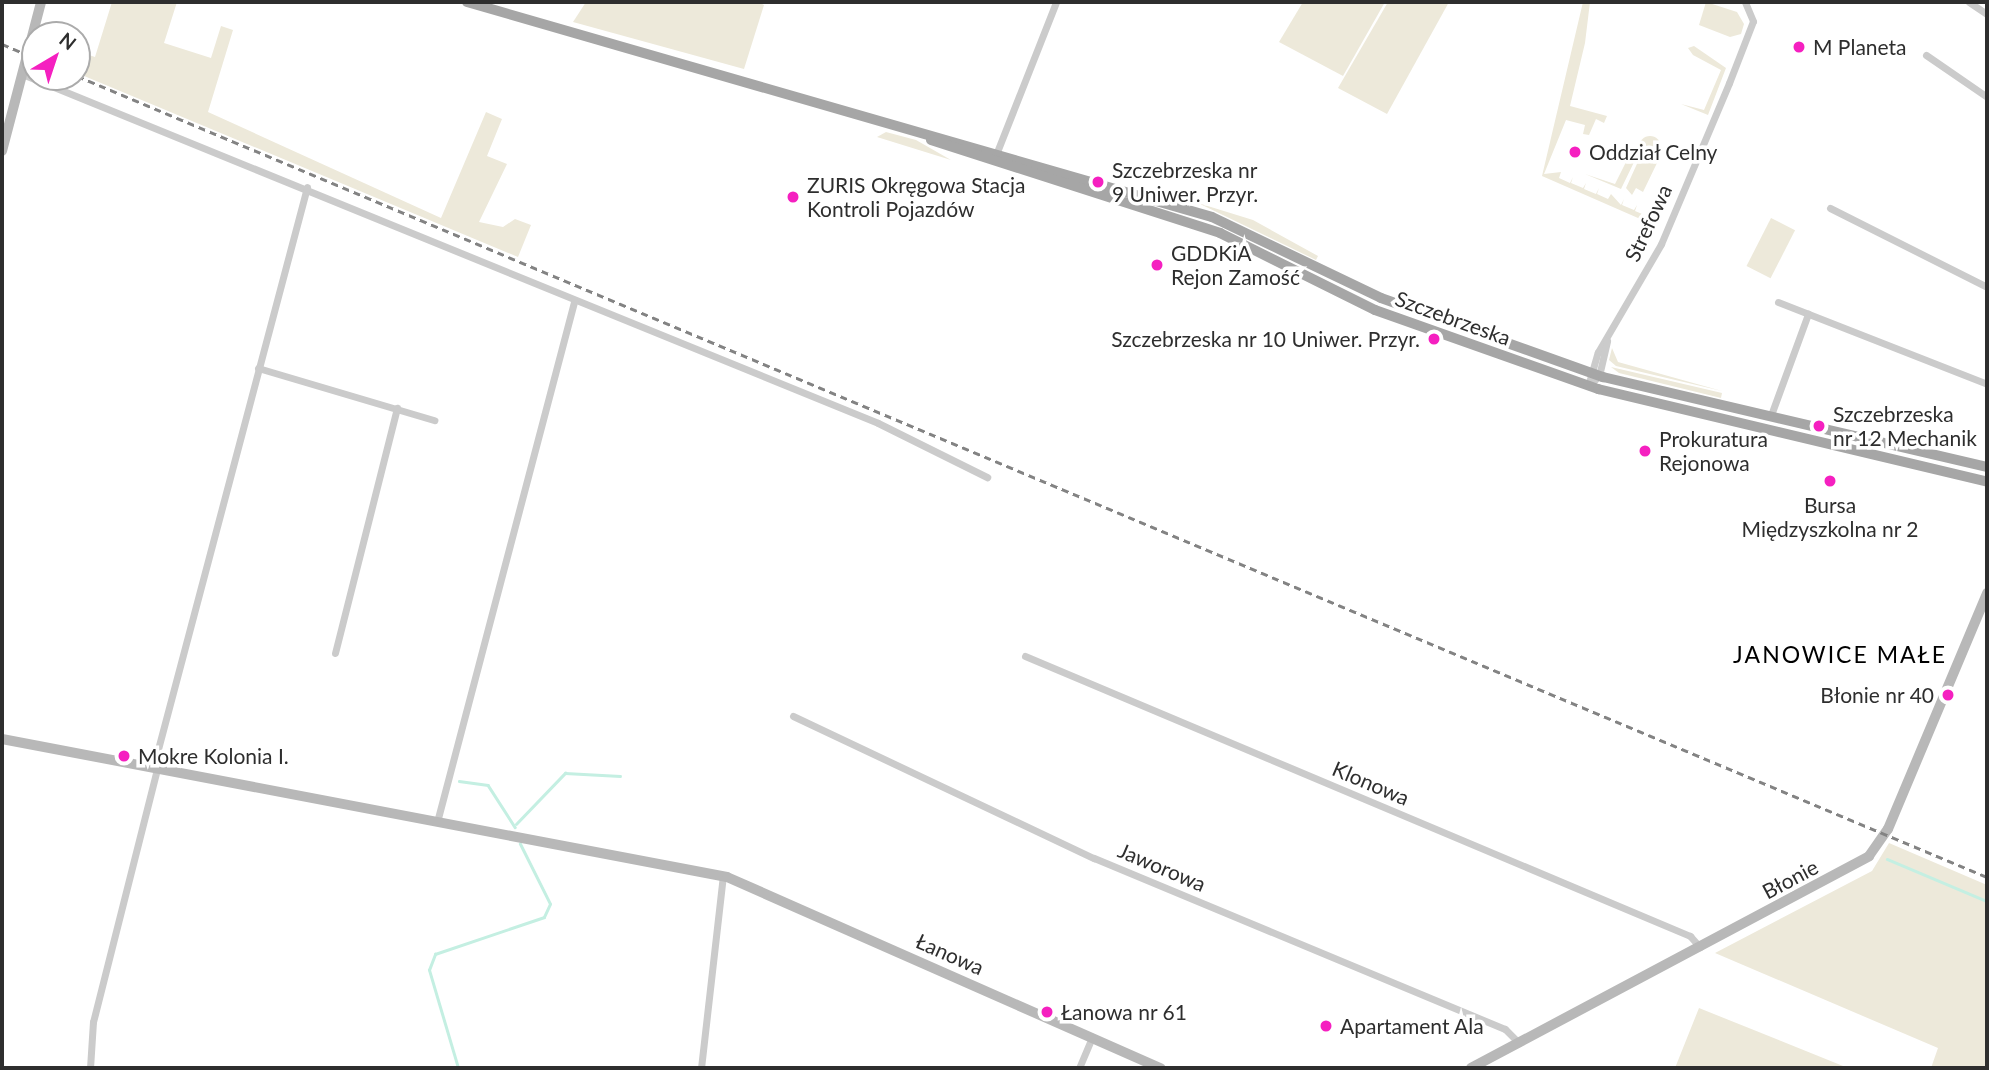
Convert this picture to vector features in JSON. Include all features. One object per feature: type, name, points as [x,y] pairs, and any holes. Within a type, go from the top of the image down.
[{"type":"main road","points":[[467,2],[921,135]]},
{"type":"main road","name":"Szczebrzeska","points":[[921,135],[996,152],[1226,221],[1381,298],[1593,374],[1987,467]]},
{"type":"main road","name":"Szczebrzeska","points":[[921,135],[992,164],[1220,233],[1375,310],[1588,386],[1987,482]]},
{"type":"street","points":[[36,21],[41,2]]},
{"type":"street","points":[[992,164],[1056,2]]},
{"type":"street","name":"Strefowa","points":[[1593,374],[1607,341],[1661,243],[1738,61],[1753,18],[1745,2]]},
{"type":"street","points":[[1969,2],[1987,14]]},
{"type":"street","points":[[1926,55],[1987,97]]},
{"type":"street","points":[[2,151],[21,78]]},
{"type":"street","points":[[65,91],[307,187],[574,302],[890,428],[987,477]]},
{"type":"street","points":[[90,1068],[93,1022],[155,769],[307,187]]},
{"type":"street","points":[[1830,208],[1987,287]]},
{"type":"street","points":[[437,822],[574,302]]},
{"type":"street","points":[[1778,302],[1987,384]]},
{"type":"street","points":[[1771,415],[1808,314]]},
{"type":"street","points":[[258,369],[434,419]]},
{"type":"street","points":[[1588,386],[1593,374]]},
{"type":"street","points":[[335,653],[397,408]]},
{"type":"street","name":"Błonie","points":[[1471,1068],[1700,947],[1875,850],[1987,593]]},
{"type":"street","name":"Klonowa","points":[[1025,656],[1690,936],[1700,947]]},
{"type":"street","name":"Jaworowa","points":[[793,716],[1094,858],[1505,1029],[1519,1043]]},
{"type":"street","name":"Łanowa","points":[[2,739],[723,876],[1161,1068]]},
{"type":"street","points":[[701,1068],[723,876]]},
{"type":"street","points":[[1079,1068],[1091,1037]]},
{"type":"shaded area","points":[[112,2],[177,2],[164,43],[211,58],[221,26],[233,30],[208,112],[441,218],[486,112],[502,119],[487,156],[507,164],[479,222],[503,227],[515,219],[531,225],[518,257],[91,79],[91,56],[95,57]]},
{"type":"shaded area","points":[[586,2],[758,2],[764,5],[744,69],[573,22]]},
{"type":"shaded area","points":[[1303,2],[1385,2],[1343,76],[1279,42]]},
{"type":"shaded area","points":[[1388,2],[1449,2],[1387,114],[1338,88]]},
{"type":"shaded area","points":[[1583,2],[1590,2],[1585,43],[1570,106],[1607,116],[1604,123],[1596,119],[1589,135],[1583,134],[1585,125],[1566,120],[1544,174],[1561,172],[1559,178],[1570,183],[1573,177],[1571,183],[1583,188],[1586,183],[1584,189],[1596,194],[1599,188],[1597,194],[1608,199],[1611,194],[1621,205],[1624,199],[1622,205],[1634,210],[1637,205],[1635,211],[1647,216],[1651,210],[1659,212],[1654,225],[1542,176]]},
{"type":"shaded area","points":[[1706,2],[1737,12],[1744,24],[1741,34],[1730,37],[1699,25]]},
{"type":"shaded area","points":[[1694,46],[1726,68],[1708,115],[1681,104],[1704,110],[1721,70],[1693,55],[1688,48]]},
{"type":"shaded area","points":[[886,132],[916,140],[951,160],[877,137]]},
{"type":"shaded area","points":[[1650,136],[1658,139],[1661,147],[1658,155],[1650,158],[1642,155],[1639,147],[1642,139]]},
{"type":"shaded area","points":[[1630,154],[1637,156],[1621,189],[1585,174],[1615,184]]},
{"type":"shaded area","points":[[1641,155],[1657,163],[1643,192],[1636,188],[1632,195],[1626,188]]},
{"type":"shaded area","points":[[1198,203],[1253,220],[1318,256],[1316,260]]},
{"type":"shaded area","points":[[1771,218],[1795,230],[1771,278],[1746,266]]},
{"type":"shaded area","points":[[1612,348],[1618,362],[1722,391],[1616,366],[1609,360]]},
{"type":"shaded area","points":[[1611,367],[1722,393],[1721,398],[1619,373]]},
{"type":"shaded area","points":[[1889,843],[1987,885],[1987,1068],[1931,1068],[1938,1048],[1715,953],[1872,871]]},
{"type":"shaded area","points":[[1699,1008],[1848,1068],[1675,1068]]},
{"type":"waterway","points":[[516,824],[565,773],[620,776]]},
{"type":"waterway","points":[[459,781],[488,785],[515,827]]},
{"type":"waterway","points":[[458,1068],[429,970],[435,954],[544,917],[550,904],[520,844]]},
{"type":"waterway","points":[[1887,859],[1987,901]]},
{"type":"railway","points":[[2,44],[21,52]]},
{"type":"railway","points":[[91,82],[1987,877]]},
{"type":"place","name":"M Planeta","points":[[1799,47]]},
{"type":"place","name":"Oddział Celny","points":[[1575,152]]},
{"type":"place","name":"Szczebrzeska nr 9 Uniwer. Przyr.","points":[[1098,182]]},
{"type":"place","name":"ZURIS Okręgowa Stacja Kontroli Pojazdów","points":[[793,197]]},
{"type":"place","name":"GDDKiA Rejon Zamość","points":[[1157,265]]},
{"type":"place","name":"Szczebrzeska nr 10 Uniwer. Przyr.","points":[[1434,339]]},
{"type":"place","name":"Szczebrzeska nr 12 Mechanik","points":[[1819,426]]},
{"type":"place","name":"Prokuratura Rejonowa","points":[[1645,451]]},
{"type":"place","name":"Bursa Międzyszkolna nr 2","points":[[1830,481]]},
{"type":"place","name":"Błonie nr 40","points":[[1948,695]]},
{"type":"place","name":"Mokre Kolonia I.","points":[[124,756]]},
{"type":"place","name":"Łanowa nr 61","points":[[1047,1012]]},
{"type":"place","name":"Apartament Ala","points":[[1326,1026]]},
{"type":"district","name":"JANOWICE MAŁE","points":[[1840,654]]}]
